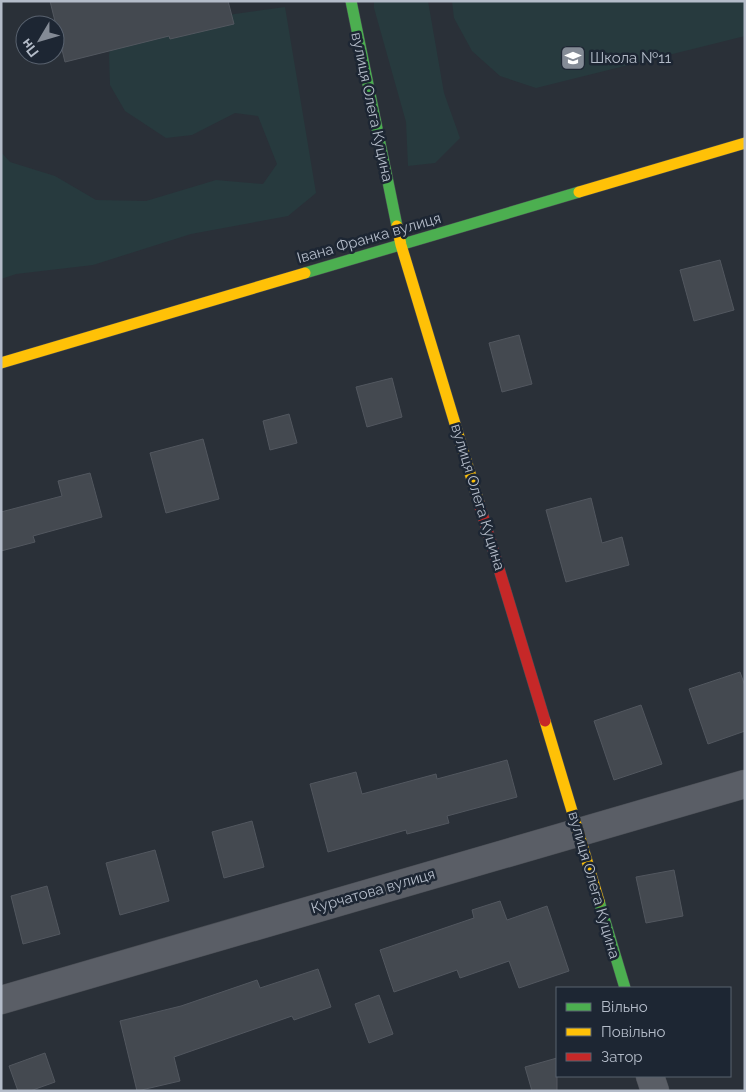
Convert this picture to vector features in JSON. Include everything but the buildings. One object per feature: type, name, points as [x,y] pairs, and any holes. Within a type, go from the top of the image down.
[{"type":"street","name":"вулиця Олега Куцина","points":[[350,1],[401,245],[625,987]]},
{"type":"street","name":"Івана Франка вулиця","points":[[1,363],[745,143]]},
{"type":"street","name":"Курчатова вулиця","points":[[1,1000],[745,784]]},
{"type":"street","points":[[650,1077],[655,1091]]},
{"type":"green space","points":[[374,1],[428,1],[444,93],[460,138],[435,163],[408,166],[406,122],[374,8]]},
{"type":"green space","points":[[452,1],[745,1],[745,36],[536,88],[500,76],[472,51],[454,18]]},
{"type":"green space","points":[[119,3],[199,19],[285,7],[316,193],[288,216],[191,234],[93,265],[16,274],[1,279],[1,152],[10,162],[55,176],[96,200],[146,201],[216,180],[263,184],[277,164],[258,116],[235,113],[192,135],[166,138],[125,111],[110,85],[109,55]]},
{"type":"traffic: fast","points":[[351,1],[397,226]]},
{"type":"traffic: fast","points":[[305,273],[579,192]]},
{"type":"traffic: fast","points":[[599,901],[625,987]]},
{"type":"traffic: slow","points":[[579,192],[745,143]]},
{"type":"traffic: slow","points":[[397,226],[401,245],[479,503]]},
{"type":"traffic: slow","points":[[1,363],[305,273]]},
{"type":"traffic: slow","points":[[545,721],[599,901]]},
{"type":"traffic: jam","points":[[479,503],[545,721]]},
{"type":"place","name":"Школа №11","points":[[573,58]]}]
